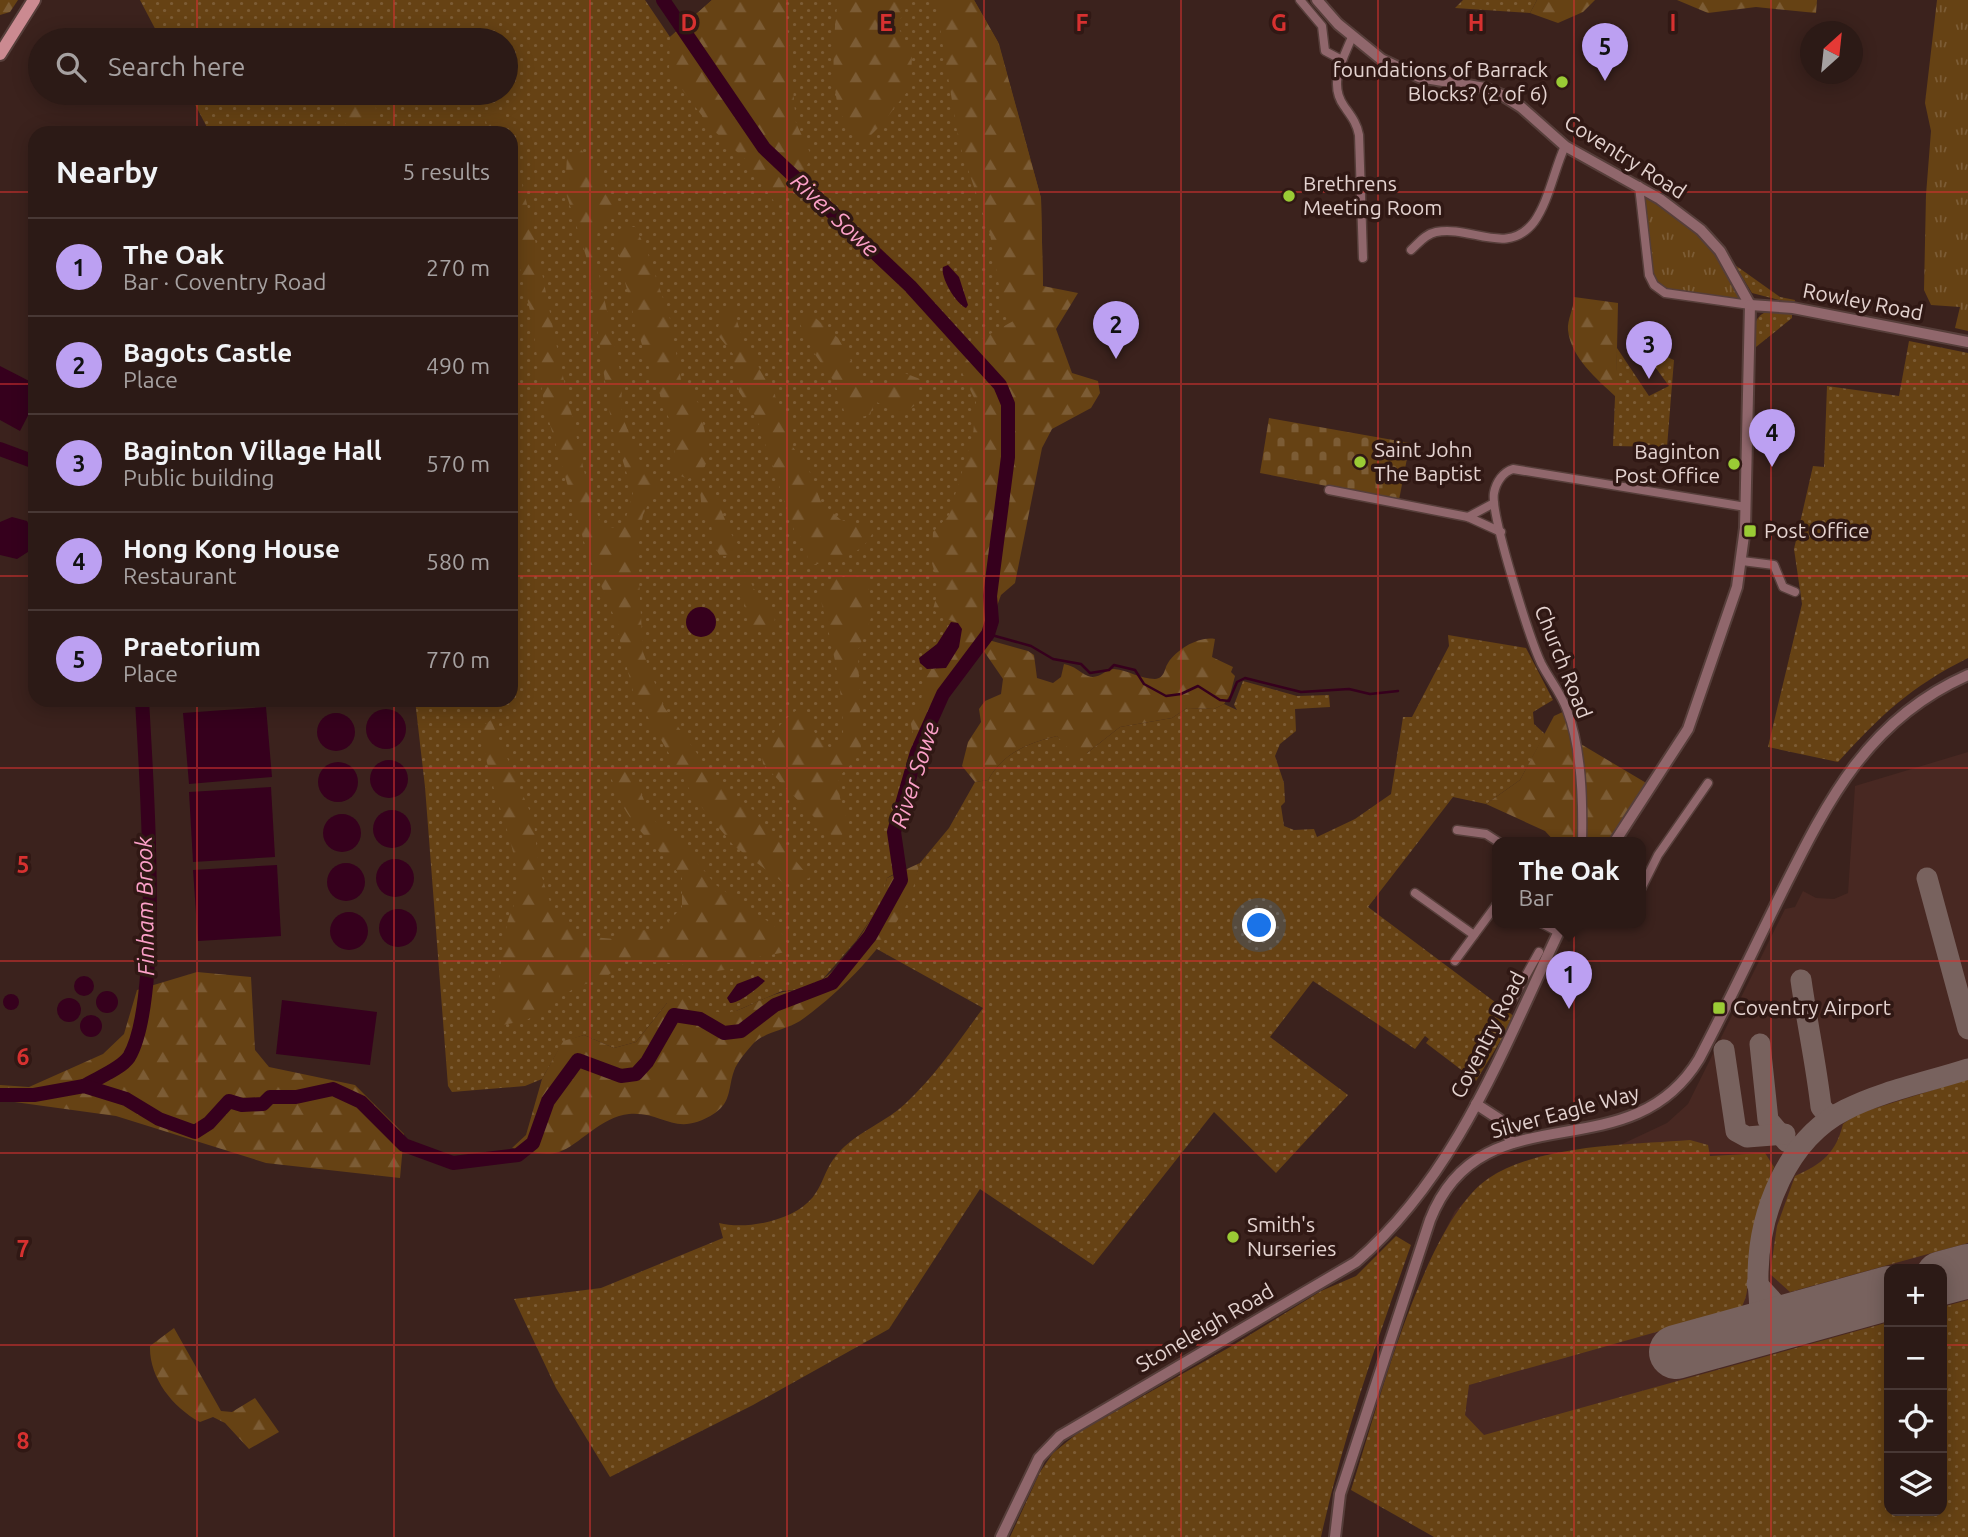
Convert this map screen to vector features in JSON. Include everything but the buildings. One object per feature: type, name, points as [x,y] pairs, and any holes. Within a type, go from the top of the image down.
[{"type":"main road","points":[[0,54],[34,0]]},
{"type":"street","points":[[1300,0],[1322,26],[1325,51],[1342,60]]},
{"type":"street","name":"Coventry Road","points":[[1317,0],[1352,37],[1381,59],[1419,77],[1485,88],[1502,94],[1565,146],[1639,186],[1701,230],[1720,251],[1750,305]]},
{"type":"street","points":[[1352,37],[1342,60],[1338,92],[1359,135],[1363,258]]},
{"type":"street","points":[[1411,250],[1425,237],[1437,232],[1506,240],[1519,236],[1539,212],[1565,146]]},
{"type":"street","points":[[1618,837],[1688,729],[1730,613],[1742,561],[1746,507],[1750,305],[1665,293],[1654,285],[1649,275],[1639,186]]},
{"type":"street","name":"Rowley Road","points":[[1750,305],[1793,308],[1968,342]]},
{"type":"street","points":[[1468,517],[1494,503],[1497,484],[1502,475],[1513,469],[1746,507]]},
{"type":"street","points":[[1329,490],[1468,517],[1501,532]]},
{"type":"street","name":"Church Road","points":[[1494,503],[1534,645],[1567,710],[1580,788],[1582,837]]},
{"type":"street","points":[[1742,561],[1774,565],[1783,587],[1795,592]]},
{"type":"street","name":"Silver Eagle Way","points":[[1335,1537],[1340,1494],[1435,1206],[1449,1184],[1467,1165],[1512,1143],[1623,1120],[1652,1109],[1676,1091],[1699,1059],[1815,826],[1852,767],[1902,715],[1942,688],[1968,675]]},
{"type":"street","points":[[1646,878],[1654,861],[1708,783]]},
{"type":"street","points":[[1457,830],[1486,834],[1492,838]]},
{"type":"street","points":[[1415,893],[1474,935]]},
{"type":"street","points":[[1455,961],[1492,911]]},
{"type":"street","name":"Coventry Road","points":[[1444,1162],[1533,991],[1561,928]]},
{"type":"street","points":[[1511,1002],[1539,952]]},
{"type":"street","points":[[1521,984],[1533,991]]},
{"type":"street","points":[[1476,1104],[1499,1119],[1512,1143]]},
{"type":"street","name":"Stoneleigh Road","points":[[1001,1537],[1039,1458],[1060,1436],[1356,1262],[1379,1242],[1444,1162]]},
{"type":"shaded area","points":[[948,265],[959,277],[968,305],[966,308],[946,283],[943,267]]},
{"type":"shaded area","points":[[0,366],[28,380],[28,416],[20,431],[0,420]]},
{"type":"shaded area","points":[[12,517],[27,521],[28,552],[17,559],[0,555],[0,522]]},
{"type":"shaded area","points":[[701,607],[712,611],[716,622],[712,633],[701,637],[690,633],[686,622],[690,611]]},
{"type":"shaded area","points":[[951,622],[958,623],[962,629],[959,647],[946,668],[927,669],[920,663],[919,658],[937,644]]},
{"type":"shaded area","points":[[266,707],[272,777],[189,784],[183,713]]},
{"type":"shaded area","points":[[386,709],[400,715],[406,729],[400,743],[386,749],[372,743],[366,729],[372,715]]},
{"type":"shaded area","points":[[336,713],[350,718],[355,732],[350,746],[336,751],[322,746],[317,732],[322,718]]},
{"type":"shaded area","name":"Coventry Airport","points":[[1968,752],[1968,1537],[1351,1490],[1414,1302],[1431,1259],[1455,1211],[1488,1179],[1540,1156],[1618,1146],[1667,1123],[1688,1104],[1785,909],[1795,907],[1803,891],[1816,898],[1834,899],[1848,893],[1855,786]]},
{"type":"shaded area","points":[[389,760],[402,766],[408,779],[402,792],[389,798],[376,792],[370,779],[376,766]]},
{"type":"shaded area","points":[[338,762],[352,768],[358,782],[352,796],[338,802],[324,796],[318,782],[324,768]]},
{"type":"shaded area","points":[[271,787],[275,857],[193,862],[189,792]]},
{"type":"shaded area","points":[[392,810],[405,816],[411,829],[405,842],[392,848],[379,842],[373,829],[379,816]]},
{"type":"shaded area","points":[[342,814],[356,819],[361,833],[356,847],[342,852],[328,847],[323,833],[328,819]]},
{"type":"shaded area","points":[[395,859],[409,864],[414,878],[409,892],[395,897],[381,892],[376,878],[381,864]]},
{"type":"shaded area","points":[[346,863],[360,868],[365,882],[360,896],[346,901],[332,896],[327,882],[332,868]]},
{"type":"shaded area","points":[[277,865],[281,936],[198,941],[193,870]]},
{"type":"shaded area","points":[[398,909],[411,915],[417,928],[411,941],[398,947],[385,941],[379,928],[385,915]]},
{"type":"shaded area","points":[[349,912],[362,918],[368,931],[362,944],[349,950],[336,944],[330,931],[336,918]]},
{"type":"shaded area","points":[[80,976],[88,976],[94,986],[88,996],[80,996],[74,990],[74,982]]},
{"type":"shaded area","points":[[758,976],[765,981],[743,998],[730,1003],[727,998],[737,984]]},
{"type":"shaded area","points":[[107,991],[115,994],[118,1002],[115,1010],[107,1013],[99,1010],[96,1002],[99,994]]},
{"type":"shaded area","points":[[11,994],[17,996],[17,1008],[11,1010],[5,1008],[3,1002],[5,996]]},
{"type":"shaded area","points":[[69,998],[77,1002],[81,1010],[77,1018],[69,1022],[61,1018],[57,1010],[61,1002]]},
{"type":"shaded area","points":[[282,1000],[377,1012],[370,1065],[276,1054]]},
{"type":"shaded area","points":[[91,1015],[99,1018],[102,1026],[99,1034],[91,1037],[83,1034],[80,1026],[83,1018]]},
{"type":"green space","points":[[0,0],[18,0],[10,12],[0,15]]},
{"type":"green space","points":[[140,0],[645,0],[670,37],[712,0],[974,0],[999,44],[1041,198],[1043,287],[1000,385],[988,634],[943,694],[920,741],[894,832],[899,871],[887,878],[882,902],[856,941],[822,980],[805,989],[782,991],[727,1015],[667,1003],[636,1042],[614,1048],[584,1035],[563,1042],[542,1079],[525,1086],[452,1092],[448,1086],[425,787],[416,707],[518,707],[518,126],[206,126],[195,105],[518,105],[518,28],[155,28]]},
{"type":"green space","points":[[712,0],[785,0],[796,123],[812,157],[791,191],[775,203],[748,162],[712,129],[669,72],[670,37]]},
{"type":"green space","points":[[838,0],[904,0],[899,29],[912,52],[911,87],[865,141],[842,116],[835,91],[835,26]]},
{"type":"green space","points":[[939,0],[974,0],[998,42],[1041,198],[1043,286],[1078,293],[1056,329],[1072,373],[1098,381],[1100,393],[1091,408],[1052,429],[1042,448],[1015,583],[1001,595],[985,639],[1028,651],[1034,655],[1037,678],[1053,683],[1061,677],[1064,664],[1092,677],[1114,669],[1155,679],[1162,675],[1168,663],[1183,648],[1202,640],[1215,639],[1212,657],[1233,667],[1231,672],[1235,676],[1230,695],[1224,704],[1214,709],[1187,708],[1172,718],[1120,727],[1087,753],[1074,755],[1057,736],[1046,739],[1017,750],[1001,763],[988,780],[975,782],[962,766],[968,742],[981,722],[979,709],[985,701],[1001,694],[1003,679],[981,647],[943,694],[917,752],[910,720],[921,700],[927,669],[936,669],[958,623],[941,617],[933,609],[939,588],[932,563],[933,532],[949,515],[973,435],[976,402],[958,364],[967,347],[1015,320],[1003,308],[990,234],[959,143],[940,28]]},
{"type":"green space","points":[[1463,0],[1537,0],[1530,13],[1455,8]]},
{"type":"green space","points":[[1537,0],[1595,0],[1583,12],[1558,23],[1530,13]]},
{"type":"green space","points":[[1677,0],[1817,0],[1816,13],[1756,7],[1708,13]]},
{"type":"green space","points":[[1937,0],[1968,0],[1968,331],[1955,328],[1960,307],[1931,305],[1924,290],[1926,195],[1931,131],[1925,103]]},
{"type":"green space","points":[[341,105],[376,105],[369,126],[347,126],[340,114]]},
{"type":"green space","points":[[495,105],[505,126],[487,126],[486,121]]},
{"type":"green space","points":[[579,147],[597,170],[618,211],[598,228],[595,256],[622,380],[621,413],[641,463],[652,475],[663,474],[643,515],[637,544],[643,652],[664,707],[711,773],[754,811],[810,878],[785,884],[734,846],[695,799],[633,691],[613,614],[587,552],[544,404],[531,315],[518,260],[518,168],[589,488],[603,527],[623,528],[633,493],[612,427],[586,256],[565,190],[567,157]]},
{"type":"green space","points":[[1647,196],[1690,228],[1718,255],[1737,285],[1739,300],[1666,290],[1658,283],[1652,273],[1647,249],[1644,200]]},
{"type":"green space","points":[[623,227],[635,227],[647,251],[670,319],[681,380],[699,404],[710,456],[701,473],[688,479],[671,472],[674,458],[672,429],[641,342],[628,295],[615,232]]},
{"type":"green space","points":[[1735,265],[1780,297],[1795,300],[1794,304],[1752,293]]},
{"type":"green space","points":[[1574,297],[1618,303],[1616,397],[1586,367],[1574,350],[1568,326]]},
{"type":"green space","points":[[733,308],[742,337],[790,423],[792,446],[807,465],[821,502],[841,520],[874,529],[864,545],[838,560],[808,565],[806,543],[794,530],[756,417],[739,392],[733,354],[716,333],[723,313]]},
{"type":"green space","points":[[1770,311],[1792,314],[1792,318],[1751,351],[1756,321],[1759,316]]},
{"type":"green space","points":[[810,313],[838,338],[856,369],[873,385],[892,383],[902,372],[920,379],[918,403],[900,416],[875,401],[870,415],[847,420],[835,383],[814,353],[795,314]]},
{"type":"green space","points":[[1909,341],[1968,353],[1968,658],[1929,680],[1897,703],[1838,762],[1768,747],[1802,604],[1794,549],[1813,466],[1824,467],[1827,386],[1899,396]]},
{"type":"green space","points":[[1644,347],[1674,360],[1667,447],[1613,446],[1617,348],[1649,396],[1669,386],[1645,353]]},
{"type":"green space","points":[[1269,418],[1410,443],[1399,500],[1260,473]]},
{"type":"green space","points":[[707,486],[717,500],[738,544],[735,556],[720,556],[713,544],[711,521],[702,512],[700,490]]},
{"type":"green space","points":[[745,572],[759,598],[775,616],[774,627],[763,633],[749,629],[740,576]]},
{"type":"green space","points":[[868,576],[871,618],[858,650],[861,747],[838,778],[840,798],[849,826],[837,841],[763,764],[761,746],[790,715],[802,707],[817,737],[830,748],[843,736],[839,683],[820,597],[836,577]]},
{"type":"green space","points":[[1448,635],[1526,648],[1553,700],[1533,712],[1534,724],[1545,734],[1520,780],[1486,804],[1453,797],[1368,907],[1515,1017],[1476,1081],[1426,1043],[1429,1039],[1425,1036],[1415,1049],[1313,981],[1270,1037],[1348,1095],[1276,1173],[1214,1112],[1093,1265],[980,1189],[889,1329],[753,1405],[610,1477],[556,1388],[514,1299],[601,1288],[723,1238],[719,1223],[756,1224],[782,1218],[794,1212],[813,1197],[833,1160],[844,1147],[898,1110],[926,1082],[983,1008],[875,948],[907,903],[920,863],[949,828],[975,782],[988,780],[1001,763],[1017,750],[1046,739],[1057,736],[1065,743],[1087,753],[1120,727],[1172,718],[1187,708],[1214,709],[1224,704],[1237,710],[1234,705],[1243,681],[1297,696],[1329,695],[1330,707],[1295,709],[1296,731],[1280,744],[1275,756],[1284,783],[1285,802],[1281,806],[1284,826],[1294,830],[1314,829],[1317,837],[1355,819],[1391,794],[1403,717],[1412,717],[1449,646]]},
{"type":"green space","points":[[1567,710],[1574,740],[1653,787],[1618,837],[1550,837],[1545,831],[1486,804],[1520,780],[1554,716]]},
{"type":"green space","points":[[491,720],[534,821],[538,864],[554,915],[581,936],[614,939],[629,931],[662,929],[682,907],[682,878],[631,819],[616,791],[610,773],[621,764],[639,788],[651,817],[691,855],[716,885],[780,930],[791,951],[759,957],[740,968],[716,971],[673,963],[625,961],[605,978],[576,987],[527,1020],[498,1026],[498,990],[503,948],[518,889],[512,849],[484,747],[482,726]]},
{"type":"green space","points":[[920,863],[907,904],[873,953],[846,983],[800,1021],[762,1037],[752,1045],[737,1064],[727,1099],[715,1113],[690,1124],[629,1114],[609,1120],[559,1152],[541,1153],[512,1148],[526,1135],[542,1079],[563,1041],[584,1035],[614,1048],[636,1042],[667,1003],[689,997],[695,1007],[728,1012],[777,994],[816,984],[843,960],[862,934],[878,905],[887,878]]},
{"type":"green space","points":[[197,972],[251,977],[255,1050],[269,1067],[355,1085],[404,1134],[400,1178],[266,1163],[116,1116],[0,1100],[0,1085],[29,1087],[103,1054],[124,1034],[137,990]]},
{"type":"green space","points":[[1968,1079],[1968,1243],[1790,1292],[1770,1274],[1777,1226],[1795,1176],[1813,1167],[1832,1150],[1843,1124],[1857,1114]]},
{"type":"green space","points":[[1690,1140],[1708,1145],[1710,1156],[1765,1153],[1774,1167],[1752,1238],[1746,1294],[1741,1308],[1469,1385],[1465,1415],[1484,1435],[1884,1323],[1884,1516],[1947,1516],[1947,1306],[1968,1300],[1968,1537],[1434,1537],[1351,1490],[1389,1369],[1423,1276],[1444,1234],[1465,1201],[1489,1178],[1510,1167],[1559,1152]]},
{"type":"green space","points":[[1396,1236],[1411,1245],[1350,1426],[1321,1537],[1010,1537],[1040,1472],[1053,1453],[1079,1432],[1230,1347],[1321,1291],[1356,1276]]},
{"type":"green space","points":[[174,1328],[221,1411],[232,1412],[255,1398],[279,1432],[249,1449],[225,1423],[213,1417],[200,1422],[180,1408],[158,1380],[153,1369],[150,1346]]},
{"type":"waterway","name":"River Sowe","points":[[0,1095],[34,1095],[84,1086],[126,1099],[159,1119],[195,1132],[209,1123],[229,1101],[242,1105],[263,1104],[270,1097],[296,1097],[333,1089],[361,1102],[404,1145],[453,1163],[518,1155],[533,1143],[548,1101],[578,1060],[621,1076],[636,1074],[647,1062],[674,1015],[700,1019],[724,1033],[741,1031],[775,1005],[832,983],[870,936],[901,880],[894,832],[917,752],[943,694],[988,634],[992,621],[990,596],[1008,457],[1008,404],[1000,385],[910,286],[764,148],[663,0]]},
{"type":"waterway","name":"Finham Brook","points":[[0,449],[28,459]]},
{"type":"waterway","points":[[988,634],[1031,646],[1053,659],[1081,664],[1090,673],[1109,670],[1114,665],[1135,670],[1144,684],[1166,696],[1181,694],[1198,686],[1220,700],[1229,701],[1237,682],[1245,678],[1301,692],[1349,689],[1370,694],[1398,691]]},
{"type":"waterway","name":"Finham Brook","points":[[84,1086],[115,1069],[129,1057],[139,1028],[146,988],[150,885],[142,707]]},
{"type":"taxiway","points":[[1927,878],[1968,1029]]},
{"type":"taxiway","points":[[1801,980],[1821,1107],[1828,1115],[1835,1115]]},
{"type":"taxiway","points":[[1760,1044],[1768,1120],[1787,1142]]},
{"type":"taxiway","points":[[1724,1050],[1736,1131],[1747,1137],[1785,1134]]},
{"type":"taxiway","points":[[1747,1332],[1759,1313],[1760,1250],[1771,1203],[1792,1158],[1807,1139],[1825,1123],[1859,1103],[1968,1069]]},
{"type":"taxiway","points":[[1757,1284],[1778,1307],[1815,1313]]},
{"type":"runway","points":[[1947,1277],[1968,1271]]},
{"type":"runway","points":[[1676,1352],[1884,1294]]},
{"type":"place","name":"Praetorium","points":[[1605,81]]},
{"type":"place","name":"foundations of Barrack Blocks? (2 of 6)","points":[[1562,82]]},
{"type":"place","name":"Brethrens Meeting Room","points":[[1289,196]]},
{"type":"place","name":"Bagots Castle","points":[[1116,359]]},
{"type":"place","name":"Baginton Village Hall","points":[[1649,379]]},
{"type":"place","name":"Saint John The Baptist","points":[[1360,462]]},
{"type":"place","name":"Baginton Post Office","points":[[1734,464]]},
{"type":"place","name":"Hong Kong House","points":[[1772,467]]},
{"type":"place","name":"Post Office","points":[[1750,531]]},
{"type":"place","name":"Coventry Airport","points":[[1719,1008]]},
{"type":"place","name":"The Oak","points":[[1569,1009]]},
{"type":"place","name":"Smith's Nurseries","points":[[1233,1237]]}]
